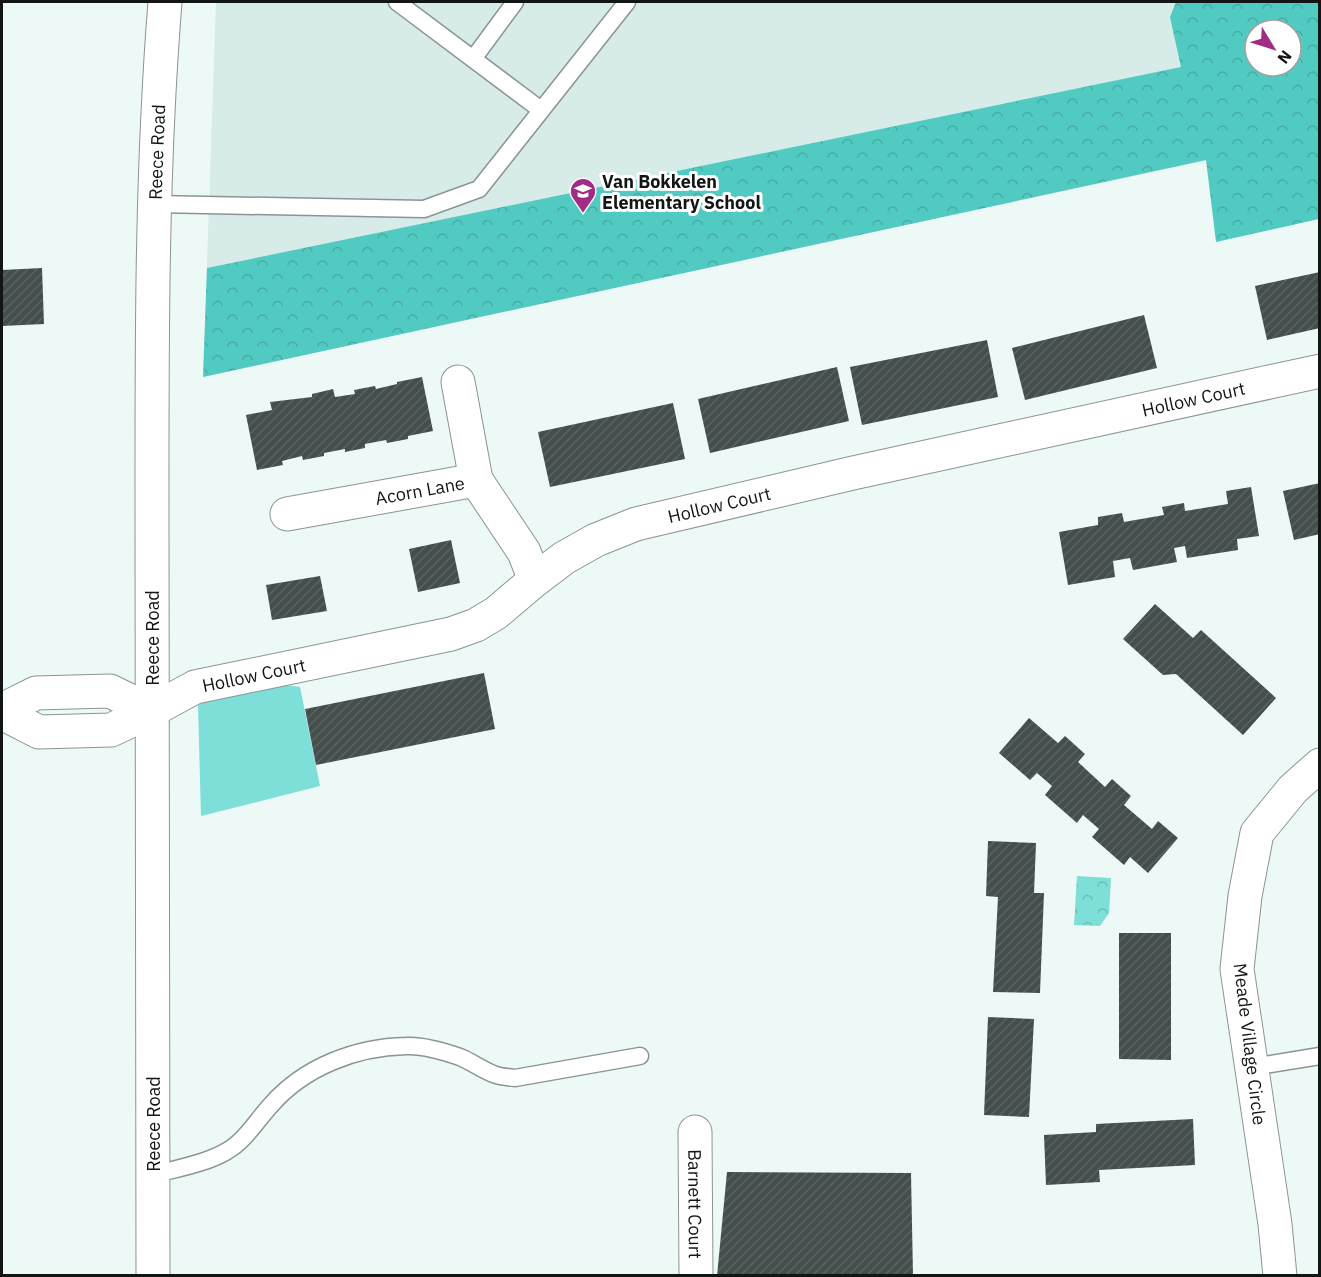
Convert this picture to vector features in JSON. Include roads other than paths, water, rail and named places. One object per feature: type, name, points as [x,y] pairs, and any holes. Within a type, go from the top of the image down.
[{"type":"street","name":"Reece Road","points":[[153,1275],[151,711],[154,204],[157,99],[165,2]]},
{"type":"street","name":"Hollow Court","points":[[2,711],[39,732],[111,730],[195,687],[451,634],[476,625],[496,613],[564,558],[636,524],[853,473],[1320,371]]},
{"type":"street","points":[[458,382],[476,480]]},
{"type":"street","name":"Acorn Lane","points":[[287,514],[476,480],[524,552],[535,580]]},
{"type":"street","name":"Meade Village Circle","points":[[1280,1275],[1275,1224],[1237,969],[1245,896],[1257,833],[1293,789],[1320,765]]},
{"type":"street","name":"Barnett Court","points":[[695,1132],[696,1275]]},
{"type":"lane","points":[[397,2],[542,110]]},
{"type":"lane","points":[[473,59],[515,2]]},
{"type":"lane","points":[[154,204],[424,208],[479,189],[627,2]]},
{"type":"lane","points":[[153,1176],[210,1159],[227,1151],[239,1143],[273,1102],[296,1082],[329,1063],[359,1052],[406,1046],[426,1048],[460,1057],[497,1076],[515,1078],[640,1056]]},
{"type":"lane","points":[[1252,1067],[1320,1056]]},
{"type":"place","name":"Van Bokkelen Elementary School","points":[[583,214]]}]
